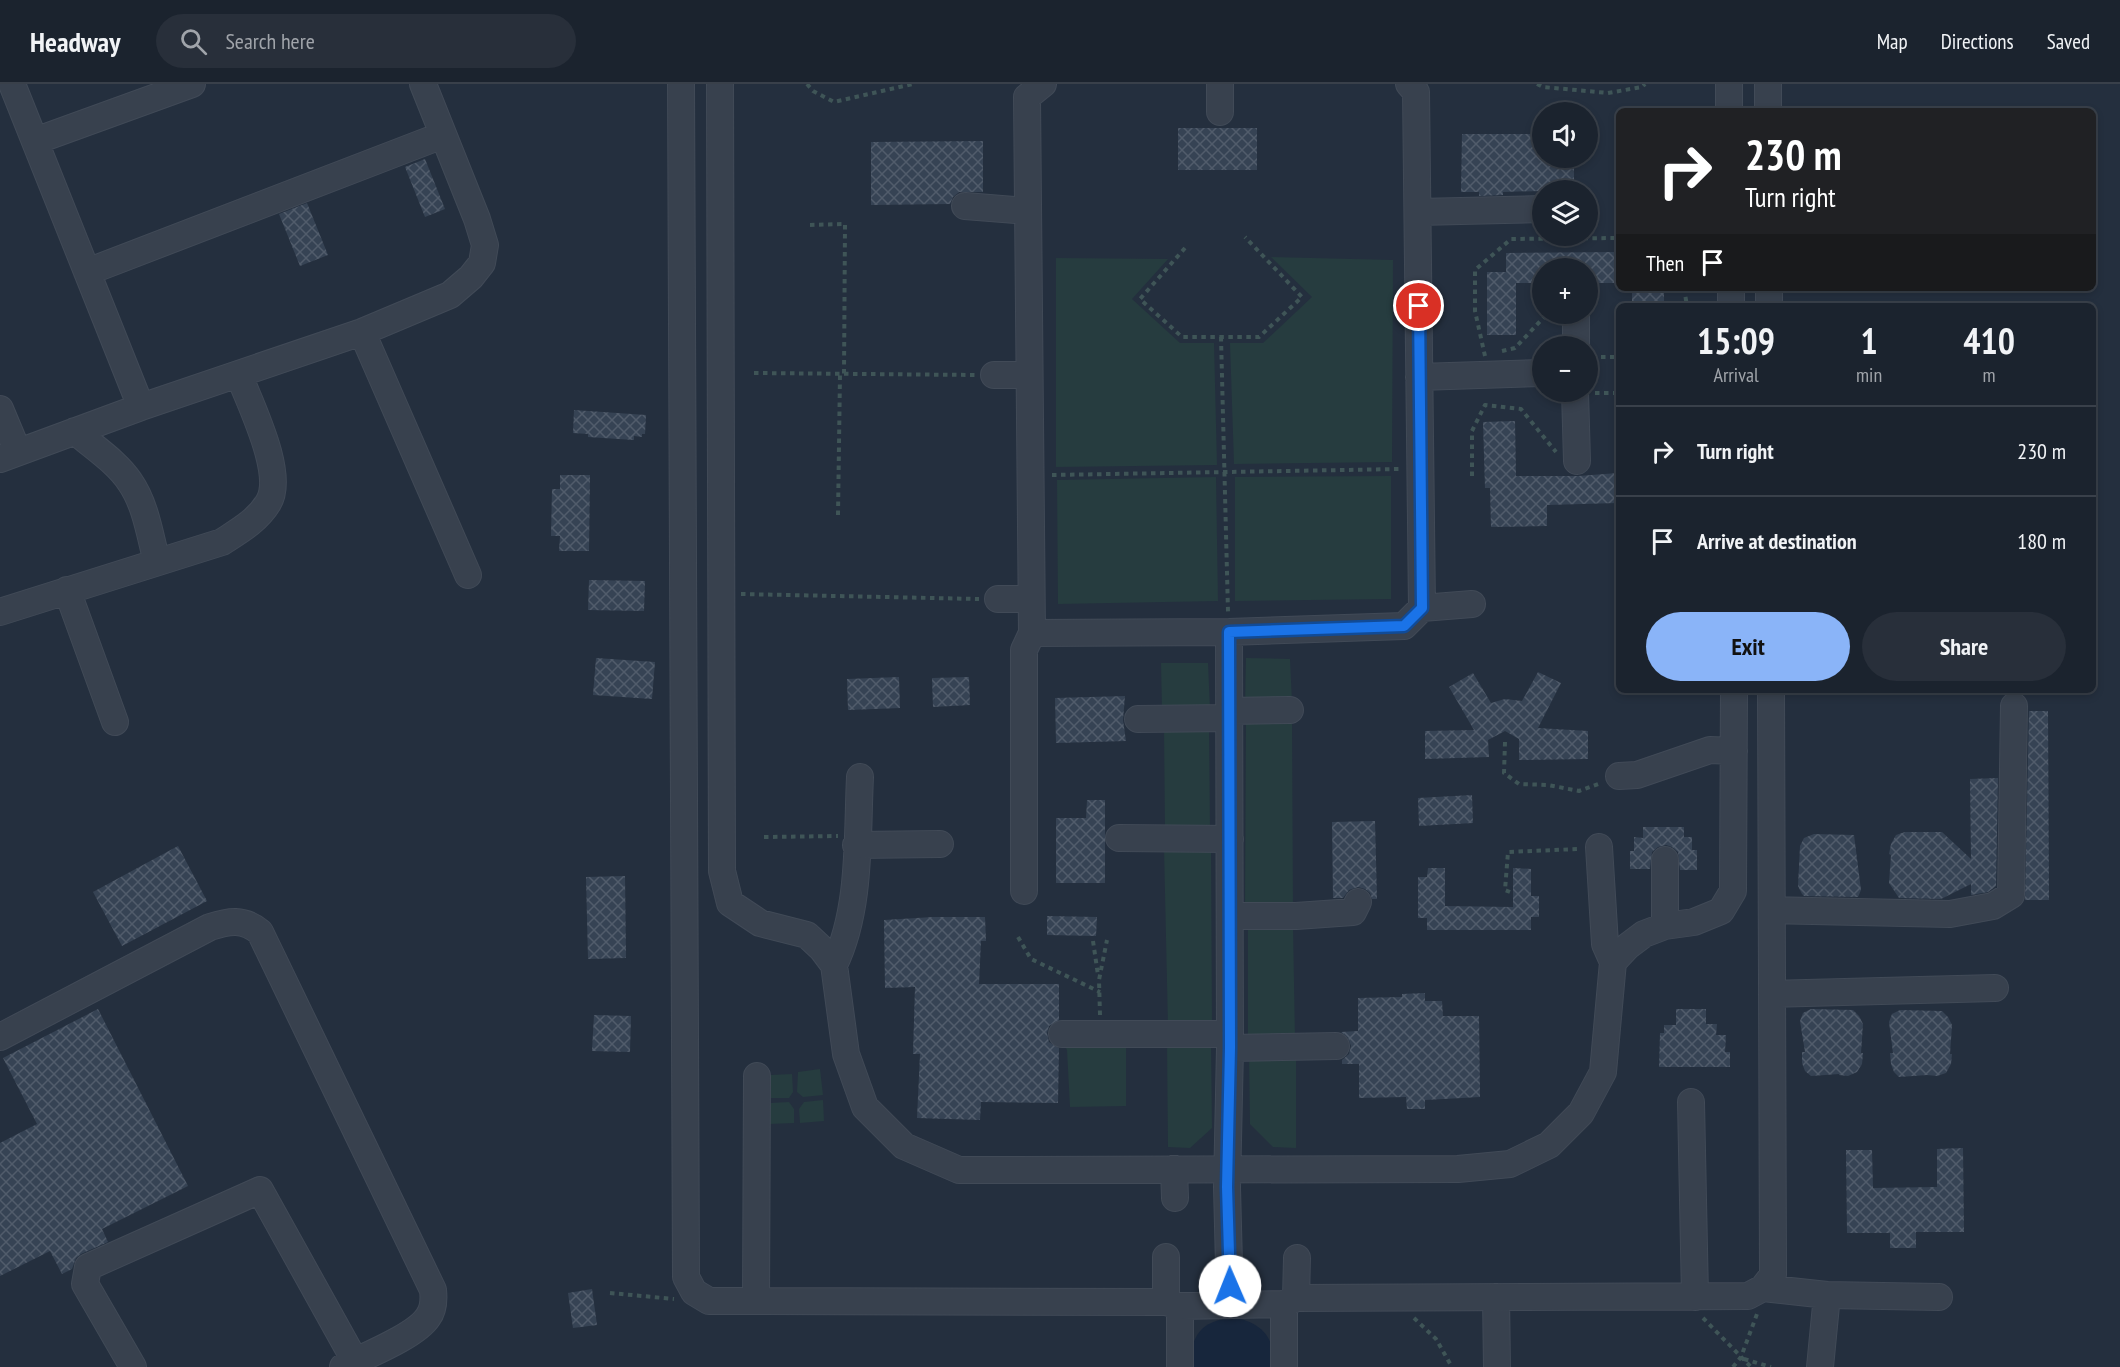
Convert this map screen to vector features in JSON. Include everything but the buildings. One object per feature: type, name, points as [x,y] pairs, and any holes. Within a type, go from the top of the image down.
[{"type":"street","points":[[12,84],[141,407]]},
{"type":"street","points":[[35,141],[192,84]]},
{"type":"street","points":[[0,409],[9,455],[141,407],[362,332],[450,295],[471,277],[482,263],[485,245],[477,219],[423,84]]},
{"type":"street","points":[[681,84],[684,1247],[686,1277],[694,1292],[709,1301],[1230,1304],[1392,1298],[1748,1296],[1763,1288],[1773,1275],[1771,693]]},
{"type":"street","points":[[720,84],[722,871],[730,903],[760,923],[807,934],[834,965],[846,1054],[865,1107],[904,1146],[959,1170],[1458,1169],[1510,1164],[1549,1145],[1581,1113],[1603,1072],[1613,962],[1605,944],[1599,847]]},
{"type":"street","points":[[1220,84],[1220,112]]},
{"type":"street","points":[[1729,84],[1730,108]]},
{"type":"street","points":[[1768,84],[1768,108]]},
{"type":"street","points":[[1417,87],[1422,608]]},
{"type":"street","points":[[1024,891],[1024,650],[1032,633],[1028,88]]},
{"type":"street","points":[[87,272],[442,135]]},
{"type":"street","points":[[965,206],[1028,211]]},
{"type":"street","points":[[1418,212],[1532,209]]},
{"type":"street","points":[[362,332],[468,575]]},
{"type":"street","points":[[1419,377],[1532,373]]},
{"type":"street","points":[[0,612],[222,542],[252,522],[269,502],[274,483],[268,451],[239,375]]},
{"type":"street","points":[[994,375],[1029,375]]},
{"type":"street","points":[[1575,402],[1576,461]]},
{"type":"street","points":[[75,431],[130,481],[140,499],[157,562]]},
{"type":"street","points":[[66,590],[115,722]]},
{"type":"street","points":[[998,599],[1031,599]]},
{"type":"street","points":[[1032,633],[1229,632],[1404,626],[1422,608],[1472,604]]},
{"type":"street","points":[[1229,632],[1230,1304]]},
{"type":"street","points":[[1613,962],[1628,946],[1644,934],[1665,926],[1694,922],[1721,910],[1733,891],[1734,693]]},
{"type":"street","points":[[1772,910],[1950,914],[1994,906],[2011,895],[2014,706]]},
{"type":"street","points":[[1138,719],[1290,710]]},
{"type":"street","points":[[1619,776],[1637,775],[1710,750],[1734,750]]},
{"type":"street","points":[[834,965],[842,949],[851,920],[860,777]]},
{"type":"street","points":[[1119,838],[1230,839]]},
{"type":"street","points":[[856,840],[940,844]]},
{"type":"street","points":[[1665,860],[1665,926]]},
{"type":"street","points":[[1230,916],[1296,916],[1353,912],[1359,902]]},
{"type":"street","points":[[0,1037],[210,927],[238,920],[251,924],[260,932],[433,1290],[434,1304],[429,1317],[416,1330],[349,1364],[260,1190],[88,1267],[86,1284],[133,1367]]},
{"type":"street","points":[[1772,994],[1995,987]]},
{"type":"street","points":[[1062,1034],[1336,1046]]},
{"type":"street","points":[[756,1301],[757,1076]]},
{"type":"street","points":[[1686,1297],[1690,1102]]},
{"type":"street","points":[[1174,1169],[1175,1198]]},
{"type":"street","points":[[1166,1257],[1180,1367]]},
{"type":"street","points":[[1284,1367],[1290,1301],[1297,1258]]},
{"type":"street","points":[[1763,1288],[1827,1295],[1939,1297]]},
{"type":"street","points":[[1820,1367],[1827,1295]]},
{"type":"street","points":[[1496,1297],[1497,1367]]},
{"type":"path","points":[[807,84],[813,91],[834,102],[913,84]]},
{"type":"path","points":[[1537,84],[1543,87],[1608,93],[1642,87],[1645,84]]},
{"type":"path","points":[[810,225],[845,224],[838,515]]},
{"type":"path","points":[[1185,248],[1140,299],[1182,337],[1258,337],[1302,297],[1245,237]]},
{"type":"path","points":[[1538,324],[1515,348],[1485,357],[1475,311],[1475,270],[1511,239],[1616,238]]},
{"type":"path","points":[[1221,337],[1229,632]]},
{"type":"path","points":[[1598,358],[1616,357]]},
{"type":"path","points":[[754,373],[994,375]]},
{"type":"path","points":[[1472,476],[1472,431],[1485,405],[1521,409],[1563,460],[1576,461]]},
{"type":"path","points":[[1030,475],[1420,469]]},
{"type":"path","points":[[721,593],[998,599]]},
{"type":"path","points":[[1505,742],[1504,773],[1518,784],[1548,785],[1579,791],[1619,776]]},
{"type":"path","points":[[764,837],[856,840]]},
{"type":"path","points":[[1510,892],[1505,890],[1508,852],[1599,847]]},
{"type":"path","points":[[1018,937],[1031,959],[1100,992]]},
{"type":"path","points":[[1099,980],[1107,940]]},
{"type":"path","points":[[1093,941],[1099,980],[1101,1034]]},
{"type":"path","points":[[1733,1367],[1741,1358],[1754,1324],[1763,1288]]},
{"type":"path","points":[[610,1293],[682,1300],[694,1292]]},
{"type":"path","points":[[1686,1297],[1751,1367]]},
{"type":"path","points":[[1392,1298],[1436,1339],[1452,1367]]},
{"type":"path","points":[[1741,1358],[1772,1367]]},
{"type":"green space","points":[[1271,257],[1393,260],[1392,462],[1234,464],[1230,343],[1263,343],[1312,297]]},
{"type":"green space","points":[[1056,258],[1168,259],[1132,299],[1180,343],[1214,343],[1217,465],[1056,467]]},
{"type":"green space","points":[[1391,476],[1391,599],[1235,601],[1235,477]]},
{"type":"green space","points":[[1216,477],[1218,601],[1058,604],[1057,480]]},
{"type":"green space","points":[[1246,658],[1290,659],[1292,702],[1245,704]]},
{"type":"green space","points":[[1161,663],[1208,663],[1210,710],[1162,711]]},
{"type":"green space","points":[[1246,719],[1292,720],[1293,908],[1245,908]]},
{"type":"green space","points":[[1164,727],[1209,727],[1210,830],[1165,832]]},
{"type":"green space","points":[[1211,847],[1212,1026],[1168,1027],[1164,848]]},
{"type":"green space","points":[[1248,923],[1293,925],[1295,1039],[1248,1040]]},
{"type":"green space","points":[[1126,1041],[1126,1106],[1070,1107],[1067,1050],[1064,1044]]},
{"type":"green space","points":[[1167,1042],[1211,1042],[1212,1128],[1190,1148],[1168,1147]]},
{"type":"green space","points":[[1249,1055],[1296,1057],[1296,1148],[1273,1147],[1250,1124]]},
{"type":"green space","points":[[820,1069],[823,1095],[803,1097],[797,1092],[798,1072]]},
{"type":"green space","points":[[792,1074],[793,1092],[789,1098],[771,1098],[771,1075]]},
{"type":"green space","points":[[823,1100],[824,1121],[800,1123],[799,1109],[804,1102]]},
{"type":"green space","points":[[789,1102],[794,1109],[794,1123],[770,1124],[770,1103]]},
{"type":"water","points":[[1233,1317],[1252,1323],[1265,1333],[1272,1347],[1274,1367],[1189,1367],[1192,1346],[1199,1332],[1212,1322]]},
{"type":"route","points":[[1230,1286],[1227,1187],[1230,1048],[1229,632],[1404,626],[1422,608],[1419,306]]}]
